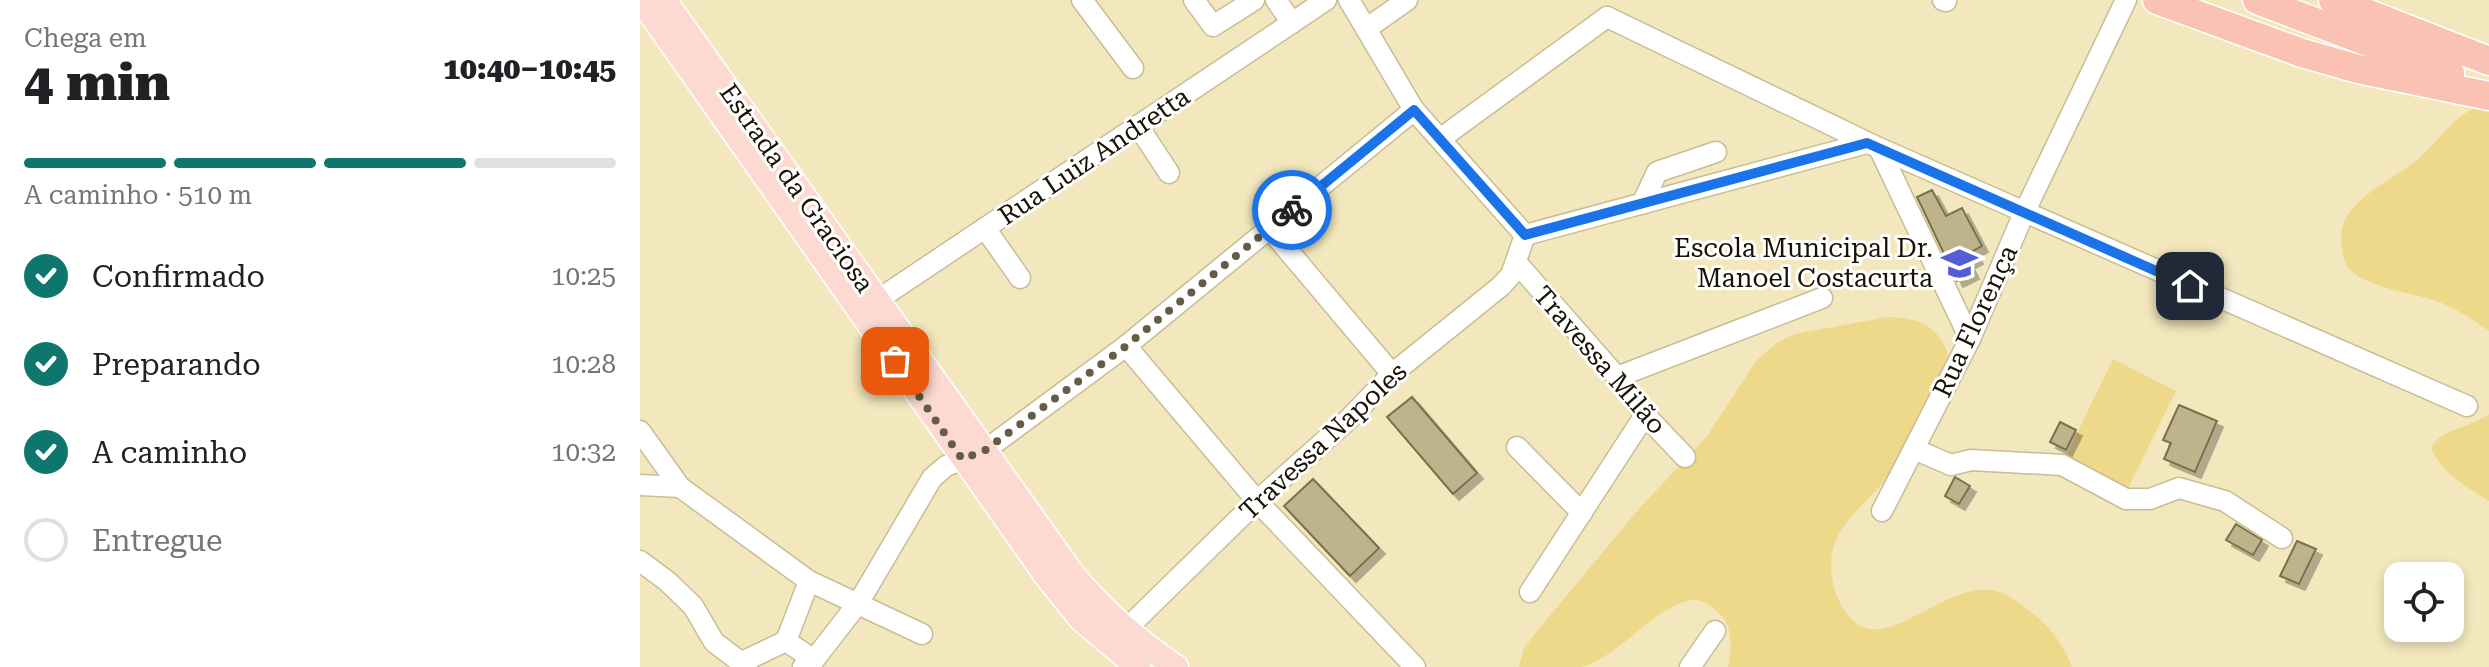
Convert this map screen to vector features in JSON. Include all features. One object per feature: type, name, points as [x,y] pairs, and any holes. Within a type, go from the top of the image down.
[{"type":"highway","points":[[2157,0],[2302,53],[2358,69],[2489,96]]},
{"type":"highway","points":[[2257,0],[2489,88]]},
{"type":"highway","points":[[2333,0],[2489,61]]},
{"type":"main road","name":"Estrada da Graciosa","points":[[641,0],[869,306]]},
{"type":"main road","name":"Estrada da Graciosa","points":[[664,0],[973,455],[1093,599],[1138,667]]},
{"type":"main road","name":"Estrada da Graciosa","points":[[1118,637],[1174,667]]},
{"type":"street","points":[[1082,0],[1133,68]]},
{"type":"street","points":[[1194,0],[1213,26],[1254,0]]},
{"type":"street","points":[[1276,0],[1292,23]]},
{"type":"street","name":"Rua Luiz Andretta","points":[[869,306],[1326,0]]},
{"type":"street","points":[[1349,0],[1414,110],[1525,235],[1873,146]]},
{"type":"street","points":[[1366,29],[1407,0]]},
{"type":"street","name":"Rua Florença","points":[[1882,511],[1970,339],[2024,213],[2126,0]]},
{"type":"street","points":[[2361,0],[2430,39]]},
{"type":"street","points":[[1440,139],[1606,8],[1873,146],[2467,406]]},
{"type":"street","points":[[786,641],[808,664],[859,602],[932,478],[946,466],[973,455],[1126,346],[1414,110]]},
{"type":"street","points":[[1138,126],[1169,173]]},
{"type":"street","points":[[1873,146],[1970,339]]},
{"type":"street","points":[[1642,204],[1652,177],[1657,172],[1716,152]]},
{"type":"street","points":[[985,228],[1020,278]]},
{"type":"street","points":[[1269,228],[1392,374]]},
{"type":"street","name":"Travessa Napoles","points":[[1118,637],[1257,501],[1348,420],[1392,374],[1501,286],[1511,275],[1525,235]]},
{"type":"street","name":"Travessa Milão","points":[[1516,262],[1617,377],[1645,415],[1685,457]]},
{"type":"street","points":[[1617,377],[1822,298]]},
{"type":"street","points":[[1126,346],[1257,501],[1415,667]]},
{"type":"street","points":[[1530,592],[1645,415]]},
{"type":"street","points":[[640,431],[680,487],[809,581],[922,634]]},
{"type":"street","points":[[1517,447],[1582,513]]},
{"type":"street","points":[[1914,449],[1951,465],[1971,460],[2062,465],[2126,499],[2150,499],[2179,488],[2225,501],[2282,538]]},
{"type":"street","points":[[640,485],[680,487]]},
{"type":"street","points":[[640,561],[693,606],[714,642],[743,665],[786,641],[809,581]]},
{"type":"street","points":[[1690,667],[1715,631]]},
{"type":"shaded area","points":[[2489,103],[2489,331],[2443,304],[2358,276],[2345,262],[2342,231],[2347,218],[2367,195],[2418,159],[2467,112]]},
{"type":"shaded area","points":[[1887,317],[1910,319],[1928,326],[1941,340],[1950,361],[1893,470],[1855,512],[1838,537],[1831,568],[1839,602],[1856,623],[1869,629],[1884,628],[1956,596],[1974,591],[1996,591],[2015,600],[2042,622],[2060,643],[2072,667],[1728,667],[1730,639],[1724,619],[1708,604],[1693,600],[1666,611],[1610,653],[1582,667],[1519,667],[1524,648],[1638,510],[1707,436],[1756,361],[1778,342],[1795,334]]},
{"type":"shaded area","points":[[2113,359],[2176,391],[2127,490],[2065,458]]},
{"type":"shaded area","points":[[2489,414],[2489,501],[2448,472],[2431,447],[2442,436]]},
{"type":"building","points":[[1932,190],[1946,216],[1962,208],[1982,246],[1973,251],[1977,258],[1968,263],[1973,273],[1957,281],[1917,197]]},
{"type":"building","points":[[1412,397],[1477,473],[1453,494],[1387,417]]},
{"type":"building","points":[[2179,405],[2217,421],[2195,472],[2164,459],[2171,443],[2163,440]]},
{"type":"building","points":[[2060,422],[2076,430],[2066,450],[2050,442]]},
{"type":"building","points":[[1955,477],[1970,486],[1959,504],[1945,496]]},
{"type":"building","points":[[1313,479],[1379,548],[1350,576],[1284,506]]},
{"type":"building","points":[[2236,524],[2262,540],[2253,555],[2226,540]]},
{"type":"building","points":[[2297,541],[2316,549],[2299,584],[2280,576]]},
{"type":"way so far","points":[[895,361],[962,459],[984,451],[1126,346],[1292,210]]},
{"type":"place","name":"Escola Municipal Dr. Manoel Costacurta","points":[[1959,263]]},
{"type":"route","points":[[1292,210],[1414,110],[1525,235],[1867,143],[2190,286]]}]
